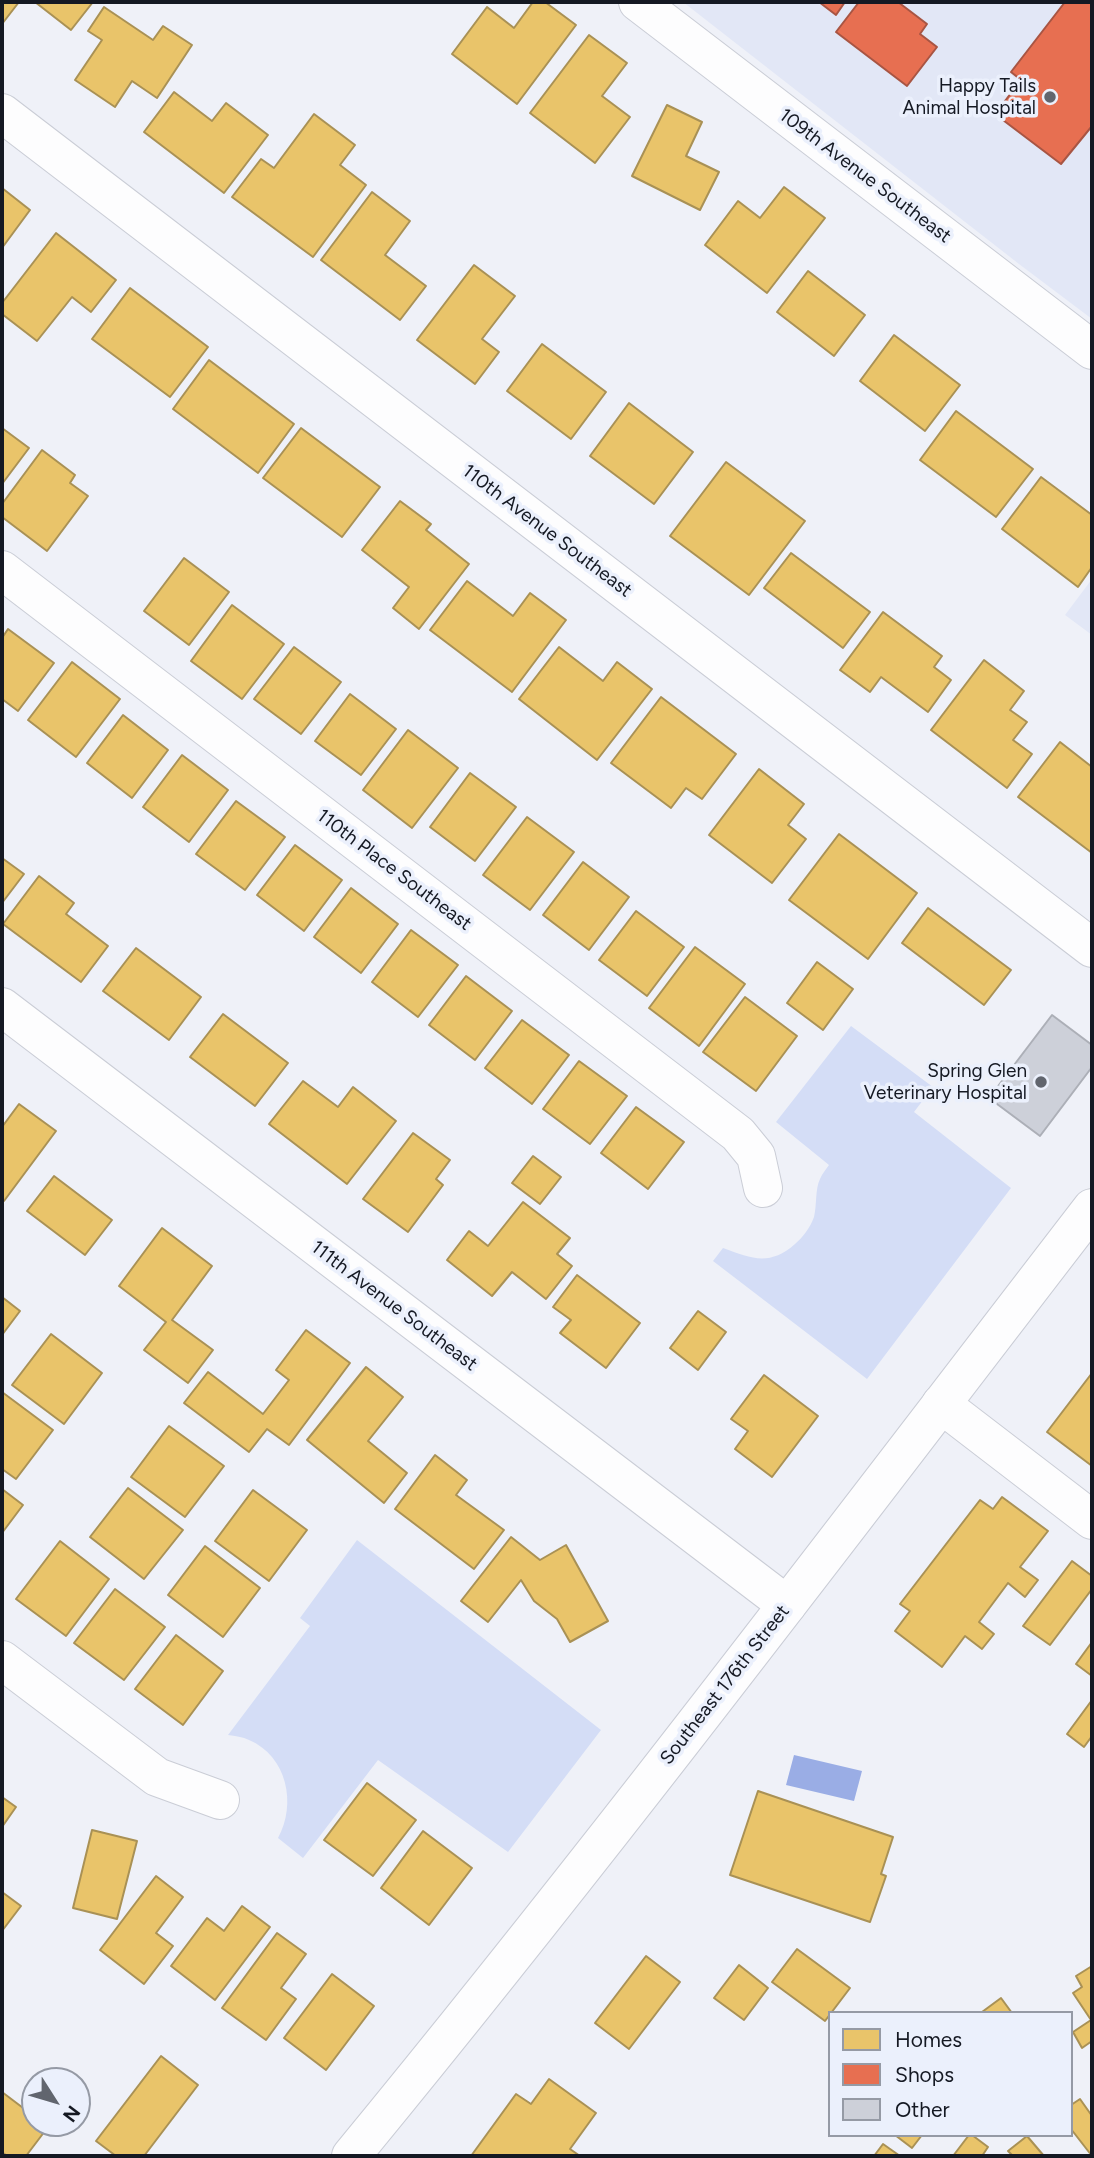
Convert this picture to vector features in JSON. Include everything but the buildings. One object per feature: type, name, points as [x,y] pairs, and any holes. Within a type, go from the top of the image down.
[{"type":"street","name":"109th Avenue Southeast","points":[[638,2],[1092,350]]},
{"type":"street","name":"110th Avenue Southeast","points":[[2,113],[1092,948]]},
{"type":"street","name":"110th Place Southeast","points":[[2,570],[738,1134],[756,1156],[763,1188]]},
{"type":"street","name":"111th Avenue Southeast","points":[[2,1007],[787,1605]]},
{"type":"street","name":"Southeast 176th Street","points":[[351,2156],[462,2021],[1092,1208]]},
{"type":"street","points":[[941,1404],[1092,1520]]},
{"type":"street","points":[[2,1660],[157,1777],[220,1800]]},
{"type":"shaded area","points":[[683,2],[1092,2],[1092,319],[1019,264]]},
{"type":"shaded area","points":[[1092,579],[1092,635],[1065,615]]},
{"type":"shaded area","points":[[851,1026],[933,1087],[914,1112],[1011,1188],[867,1379],[713,1261],[723,1248],[752,1257],[769,1258],[786,1251],[808,1229],[814,1217],[818,1183],[829,1165],[776,1122]]},
{"type":"shaded area","points":[[357,1540],[601,1730],[508,1852],[378,1760],[303,1858],[278,1838],[287,1811],[285,1782],[280,1769],[262,1747],[247,1739],[228,1735],[310,1626],[300,1618]]},
{"type":"water","points":[[794,1755],[862,1771],[854,1801],[786,1785]]},
{"type":"place","name":"Happy Tails Animal Hospital","points":[[1050,97]]},
{"type":"place","name":"Spring Glen Veterinary Hospital","points":[[1041,1082]]}]
